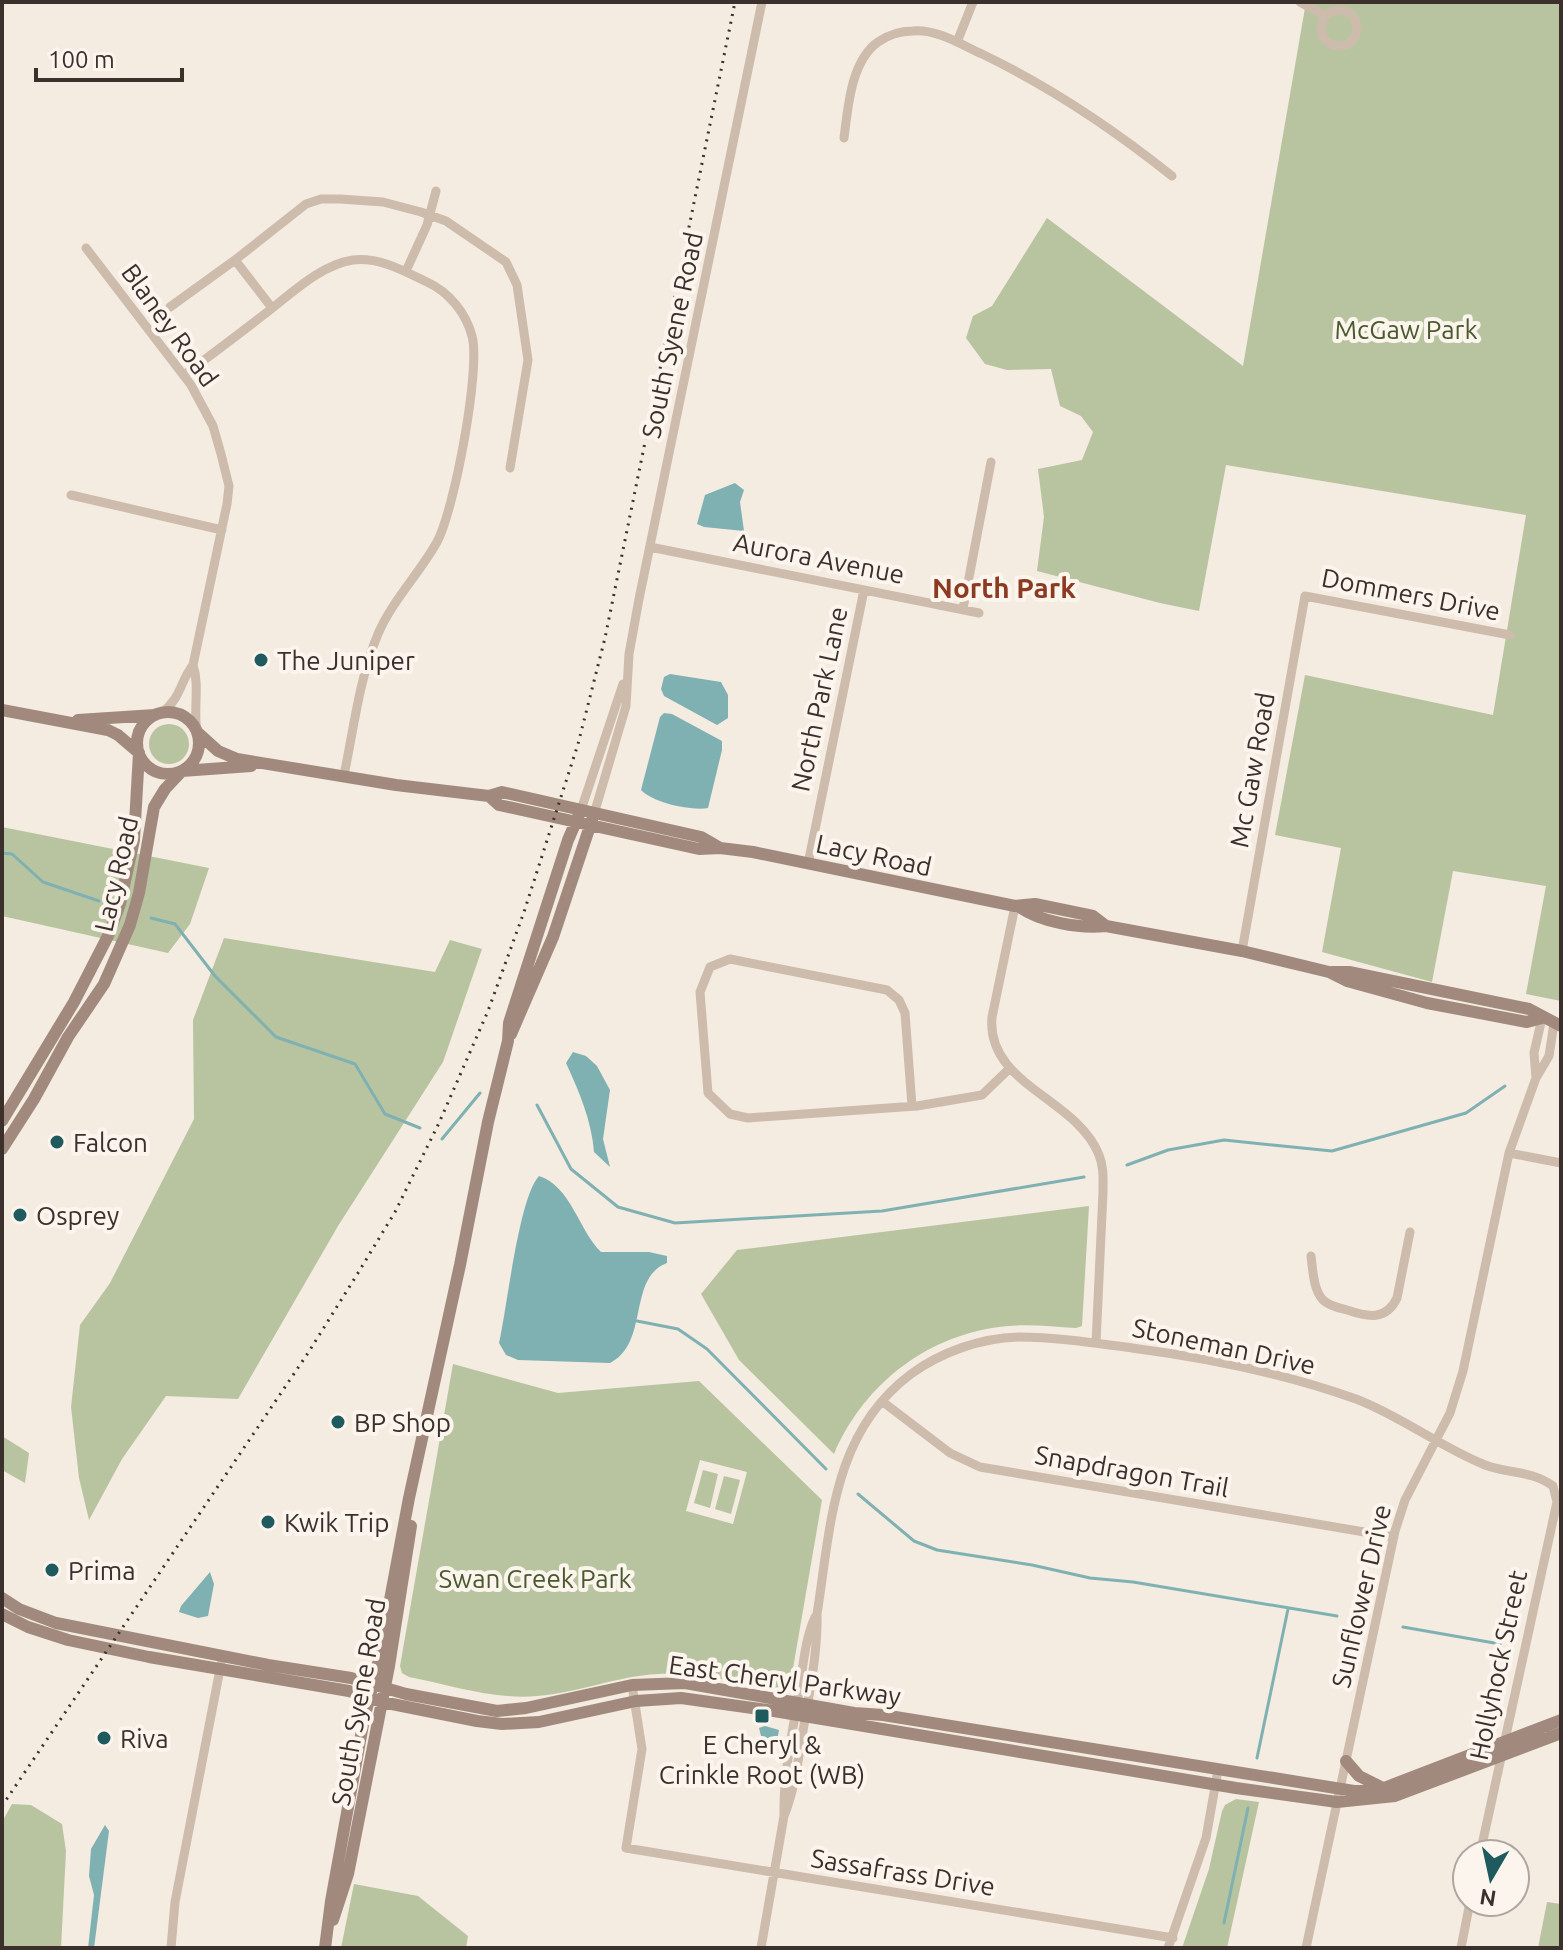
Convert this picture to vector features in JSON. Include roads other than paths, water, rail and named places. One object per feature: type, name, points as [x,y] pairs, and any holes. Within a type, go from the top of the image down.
[{"type":"street","name":"South Syene Road","points":[[325,1948],[331,1901],[407,1555],[416,1475],[508,1041],[509,1023],[626,677],[762,2]]},
{"type":"street","points":[[957,42],[973,2]]},
{"type":"street","points":[[1300,2],[1325,16]]},
{"type":"street","points":[[844,138],[856,75],[864,56],[877,42],[892,34],[914,30],[957,42],[1044,85],[1128,141],[1172,176]]},
{"type":"street","points":[[406,271],[430,215],[436,191]]},
{"type":"street","points":[[170,307],[306,204],[321,199],[383,202],[405,206],[446,221],[506,262],[517,285],[528,360],[510,468]]},
{"type":"street","name":"Blaney Road","points":[[86,248],[184,375],[213,426],[229,486],[193,665],[185,675],[179,694],[159,714]]},
{"type":"street","points":[[235,260],[272,308]]},
{"type":"street","points":[[184,375],[309,281],[338,264],[353,260],[406,271],[446,292],[472,333],[474,369],[457,474],[445,525],[379,631],[361,687],[344,775]]},
{"type":"street","points":[[963,609],[991,462]]},
{"type":"street","points":[[71,495],[222,530]]},
{"type":"street","name":"Aurora Avenue","points":[[650,547],[979,613]]},
{"type":"street","name":"North Park Lane","points":[[808,864],[864,590]]},
{"type":"street","name":"Dommers Drive","points":[[1305,596],[1510,635]]},
{"type":"street","name":"Mc Gaw Road","points":[[1242,951],[1305,596]]},
{"type":"street","name":"Blaney Road","points":[[193,665],[197,676],[194,715],[197,732]]},
{"type":"street","name":"South Syene Road","points":[[508,1041],[553,937],[592,820],[626,706],[626,677]]},
{"type":"street","points":[[2,710],[67,720],[118,735],[139,753],[145,763],[160,773],[182,771],[193,762],[197,753],[197,732],[181,715],[67,720]]},
{"type":"street","points":[[139,753],[141,728],[159,714]]},
{"type":"street","name":"Lacy Road","points":[[197,732],[218,751],[237,759],[396,785],[489,796],[499,805],[578,816],[699,849],[720,848],[808,864],[1016,906],[1029,914],[1090,928],[1106,926],[1242,951],[1329,972],[1349,972],[1529,1009],[1552,1023]]},
{"type":"street","name":"Lacy Road","points":[[2,1121],[74,1002],[108,936],[120,904],[134,840],[139,753]]},
{"type":"street","name":"Lacy Road","points":[[2,1149],[68,1037],[104,984],[130,925],[139,893],[154,807],[165,789],[182,771],[270,765]]},
{"type":"street","points":[[1016,906],[992,1023],[995,1045],[1009,1069],[1074,1119],[1099,1153],[1103,1192],[1096,1343]]},
{"type":"street","points":[[912,1106],[905,1013],[899,1000],[887,990],[730,959],[710,967],[700,992],[708,1093],[730,1114],[748,1118],[912,1106],[982,1095],[1009,1069]]},
{"type":"street","name":"Sunflower Drive","points":[[1306,1948],[1394,1537],[1405,1500],[1450,1413],[1463,1371],[1509,1153],[1536,1078],[1534,1053],[1552,1023]]},
{"type":"street","points":[[1509,1153],[1561,1163]]},
{"type":"street","points":[[1311,1256],[1317,1290],[1328,1304],[1367,1317],[1378,1317],[1392,1307],[1397,1298],[1410,1232]]},
{"type":"street","name":"Stoneman Drive","points":[[761,1948],[784,1816],[783,1796],[817,1631],[817,1614],[837,1493],[848,1453],[862,1426],[883,1402],[909,1375],[936,1359],[969,1345],[1016,1337],[1096,1343],[1212,1361],[1356,1399],[1385,1411],[1486,1465],[1540,1477],[1553,1486]]},
{"type":"street","name":"Snapdragon Trail","points":[[883,1402],[950,1453],[980,1467],[1394,1537]]},
{"type":"street","name":"Hollyhock Street","points":[[1483,1838],[1557,1502],[1553,1486]]},
{"type":"street","name":"East Cheryl Parkway","points":[[2,1598],[19,1609],[56,1623],[325,1686],[497,1711],[526,1708],[632,1685],[685,1683],[801,1710],[1216,1785],[1339,1796],[1395,1796],[1561,1733]]},
{"type":"street","name":"East Cheryl Parkway","points":[[2,1614],[58,1637],[149,1657],[222,1662]]},
{"type":"street","points":[[171,1948],[175,1902],[222,1662]]},
{"type":"street","points":[[632,1685],[636,1701]]},
{"type":"street","name":"East Cheryl Parkway","points":[[377,1693],[502,1724],[539,1722],[636,1701],[681,1698],[801,1710],[1218,1770],[1339,1796],[1384,1788],[1561,1720]]},
{"type":"street","name":"Sassafrass Drive","points":[[636,1701],[642,1749],[626,1848],[1171,1943]]},
{"type":"street","points":[[1346,1761],[1359,1776],[1384,1788]]},
{"type":"street","points":[[1171,1943],[1206,1838],[1218,1770]]},
{"type":"street","points":[[1461,1948],[1467,1918]]},
{"type":"water","points":[[735,483],[744,490],[740,502],[744,531],[697,524],[705,495]]},
{"type":"water","points":[[670,674],[721,682],[728,695],[728,718],[717,725],[664,696],[661,689],[664,677]]},
{"type":"water","points":[[664,713],[672,714],[722,741],[708,808],[673,805],[654,799],[641,790],[660,717]]},
{"type":"water","points":[[573,1052],[586,1056],[597,1066],[610,1090],[603,1139],[610,1167],[594,1152],[588,1118],[566,1063]]},
{"type":"water","points":[[539,1176],[559,1189],[601,1252],[649,1252],[667,1256],[667,1263],[655,1271],[647,1282],[630,1341],[622,1354],[610,1363],[518,1360],[506,1355],[499,1343],[525,1206]]},
{"type":"water","points":[[210,1572],[214,1584],[208,1616],[198,1618],[179,1612],[181,1606]]},
{"type":"water","points":[[765,1726],[779,1730],[774,1756],[766,1755],[759,1728]]},
{"type":"water","points":[[105,1825],[109,1831],[94,1948],[88,1948],[94,1895],[89,1876],[91,1849]]},
{"type":"waterway","points":[[2,853],[12,854],[43,882],[99,901]]},
{"type":"waterway","points":[[151,918],[175,924],[215,976],[276,1037],[355,1064],[385,1114],[420,1128]]},
{"type":"waterway","points":[[1127,1165],[1168,1150],[1224,1140],[1332,1151],[1466,1113],[1505,1086]]},
{"type":"waterway","points":[[442,1139],[480,1093]]},
{"type":"waterway","points":[[537,1105],[571,1169],[618,1207],[675,1223],[882,1211],[1084,1177]]},
{"type":"waterway","points":[[637,1321],[678,1329],[707,1349],[826,1469]]},
{"type":"waterway","points":[[858,1494],[914,1541],[937,1550],[1090,1578],[1133,1582],[1337,1616]]},
{"type":"waterway","points":[[1257,1758],[1288,1609]]},
{"type":"waterway","points":[[1403,1627],[1500,1644]]},
{"type":"waterway","points":[[1224,1923],[1248,1808]]},
{"type":"railway","points":[[2,1806],[308,1353],[358,1273],[395,1212],[439,1123],[488,1011],[524,912],[578,744],[605,638],[735,2]]},
{"type":"place","name":"The Juniper","points":[[261,660]]},
{"type":"place","name":"Falcon","points":[[57,1142]]},
{"type":"place","name":"Osprey","points":[[20,1215]]},
{"type":"place","name":"BP Shop","points":[[338,1422]]},
{"type":"place","name":"Kwik Trip","points":[[268,1522]]},
{"type":"place","name":"Prima","points":[[52,1570]]},
{"type":"place","name":"E Cheryl & Crinkle Root (WB)","points":[[762,1716]]},
{"type":"place","name":"Riva","points":[[104,1738]]},
{"type":"district","name":"North Park","points":[[1004,587]]},
{"type":"park label","name":"McGaw Park","points":[[1406,329]]},
{"type":"park label","name":"Swan Creek Park","points":[[535,1578]]}]
